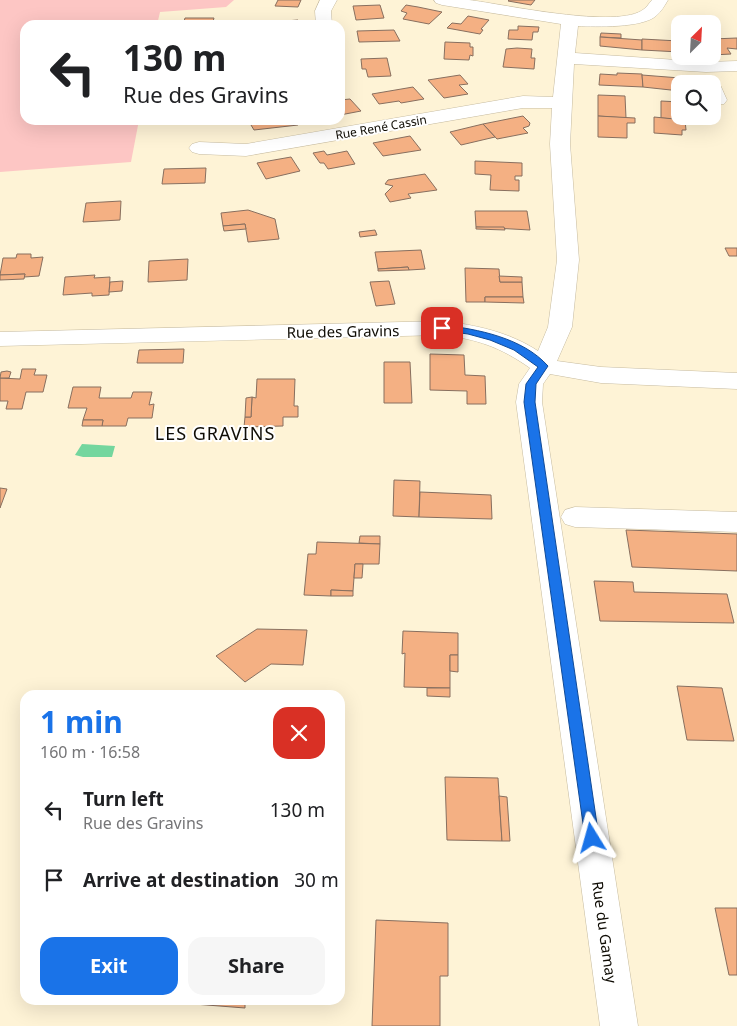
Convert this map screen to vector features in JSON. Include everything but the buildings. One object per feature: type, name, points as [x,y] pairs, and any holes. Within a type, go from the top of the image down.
[{"type":"street","points":[[323,20],[323,6],[329,0]]},
{"type":"street","points":[[442,0],[570,20],[611,23],[638,20],[657,9],[660,0]]},
{"type":"street","points":[[543,366],[560,327],[568,260],[560,144],[565,58],[570,20]]},
{"type":"street","points":[[565,58],[671,77]]},
{"type":"street","points":[[721,78],[737,66]]},
{"type":"street","name":"Rue René Cassin","points":[[198,148],[246,150],[523,102],[563,103]]},
{"type":"street","name":"Rue des Gravins","points":[[0,339],[442,328],[469,331],[493,338],[517,348],[543,366],[601,375],[737,381]]},
{"type":"street","name":"Rue du Gamay","points":[[543,366],[531,384],[530,402],[619,1026]]},
{"type":"street","points":[[575,517],[737,522]]},
{"type":"shaded area","points":[[0,0],[234,0],[226,7],[160,12],[158,20],[20,20],[20,125],[138,125],[131,162],[0,172]]},
{"type":"shaded area","points":[[82,444],[115,446],[112,457],[83,457],[75,455]]},
{"type":"district","name":"LES GRAVINS","points":[[215,433]]},
{"type":"route","points":[[442,328],[469,331],[493,338],[517,348],[543,366],[531,384],[530,402],[592,838]]}]
